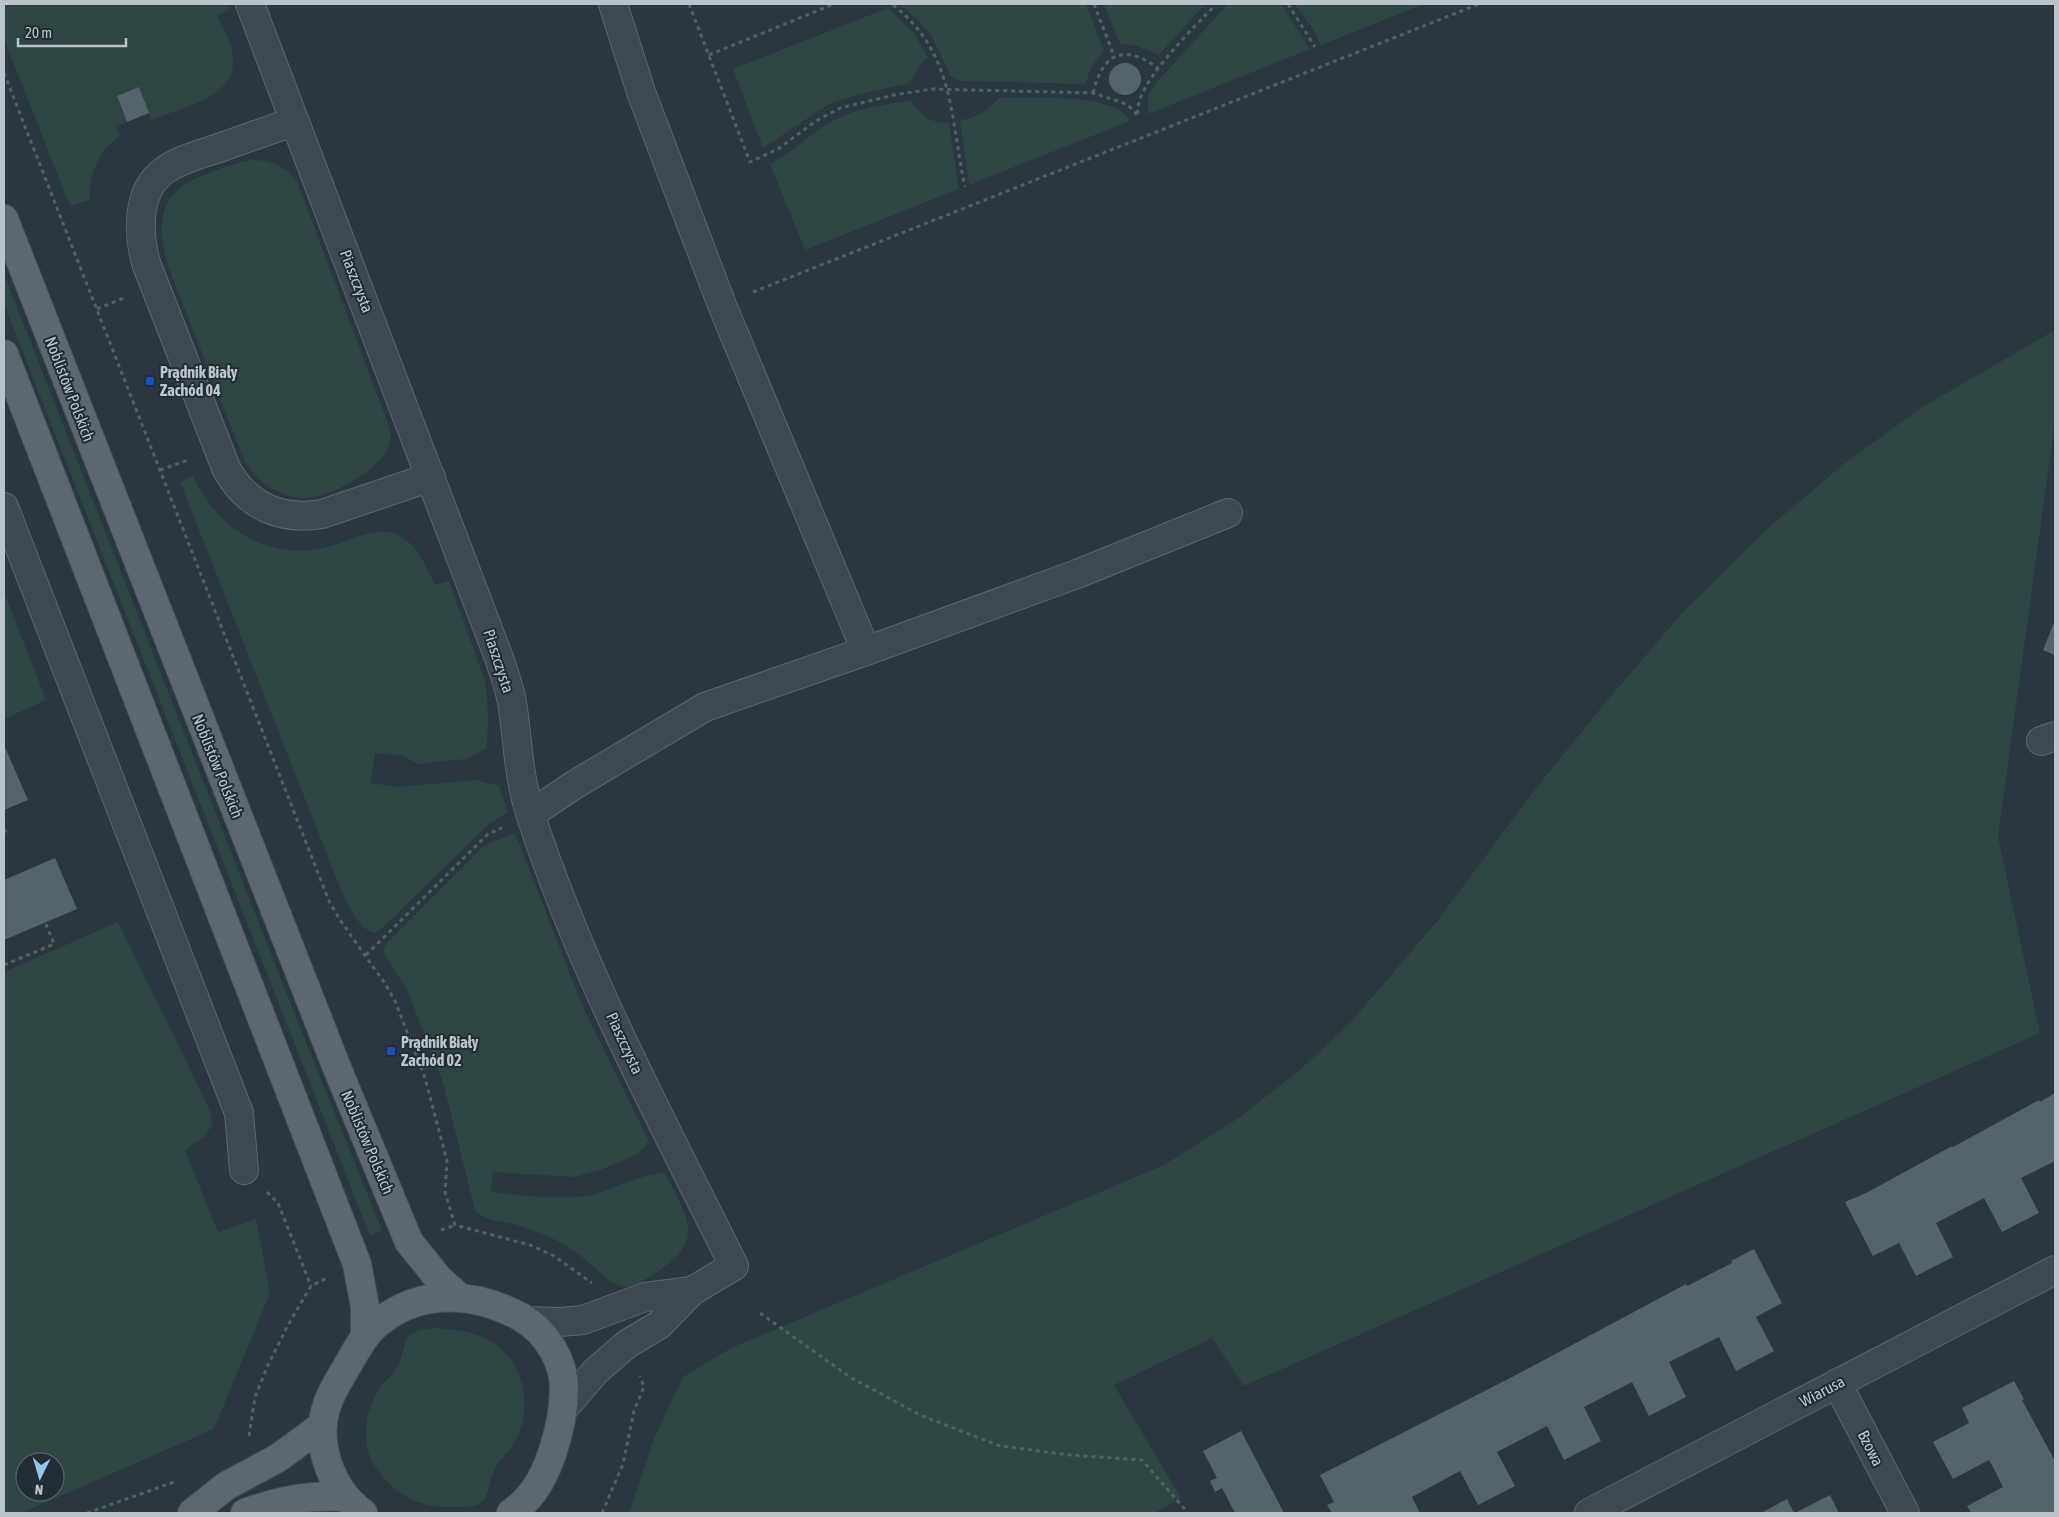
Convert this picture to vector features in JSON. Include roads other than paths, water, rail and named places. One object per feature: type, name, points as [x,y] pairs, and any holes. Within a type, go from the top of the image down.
[{"type":"main road","name":"Noblistów Polskich","points":[[4,219],[337,1068],[409,1242],[439,1279],[459,1296]]},
{"type":"main road","points":[[4,354],[357,1264],[365,1307],[365,1337]]},
{"type":"main road","points":[[355,1505],[332,1476],[323,1449],[323,1425],[327,1406],[338,1381],[365,1337],[381,1320],[417,1301],[436,1297],[459,1296],[493,1305],[527,1321],[546,1339],[559,1362],[564,1386],[564,1408],[558,1436],[550,1459],[521,1509]]},
{"type":"main road","points":[[192,1513],[226,1486],[278,1458],[323,1425]]},
{"type":"main road","points":[[245,1513],[293,1498],[316,1496],[355,1505]]},
{"type":"street","name":"Piaszczysta","points":[[250,4],[506,676],[512,701],[519,772],[531,814],[580,946],[677,1152],[734,1266],[692,1291],[659,1325],[628,1344],[596,1371],[564,1408]]},
{"type":"street","points":[[613,4],[641,92],[722,305],[866,651]]},
{"type":"street","points":[[295,121],[184,160],[158,175],[148,192],[142,212],[141,237],[146,263],[226,468],[239,488],[255,502],[276,513],[311,516],[431,477]]},
{"type":"street","points":[[4,507],[239,1113],[244,1170]]},
{"type":"street","points":[[531,814],[574,784],[705,707],[1077,574],[1228,513]]},
{"type":"street","name":"Wiarusa","points":[[1589,1513],[2055,1270]]},
{"type":"street","name":"Piaszczysta","points":[[527,1321],[560,1322],[583,1320],[645,1297],[692,1291]]},
{"type":"street","name":"Bzowa","points":[[1837,1383],[1905,1513]]},
{"type":"place","name":"Prądnik Biały Zachód 04","points":[[150,381]]},
{"type":"place","name":"Prądnik Biały Zachód 02","points":[[391,1051]]}]
